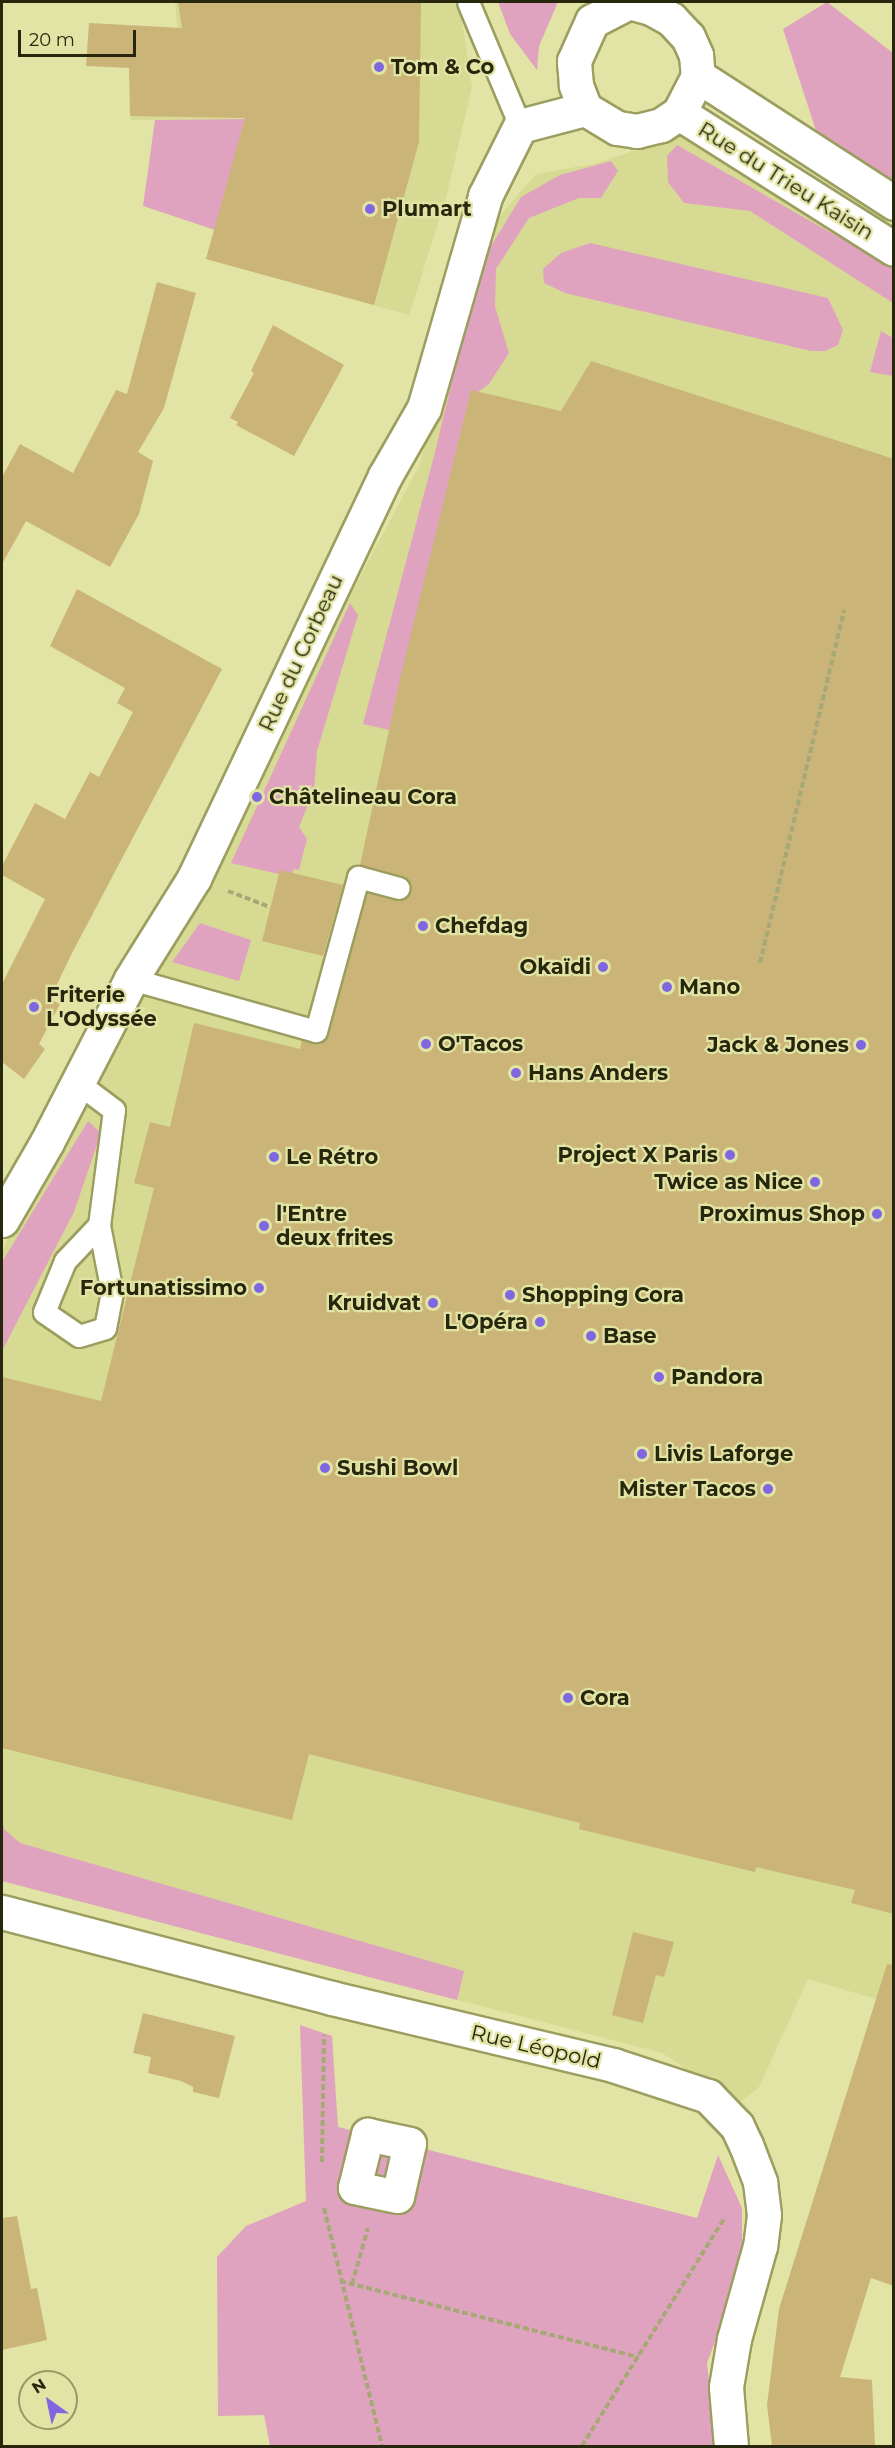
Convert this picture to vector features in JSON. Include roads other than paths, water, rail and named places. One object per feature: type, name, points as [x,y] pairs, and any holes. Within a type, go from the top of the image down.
[{"type":"street","points":[[629,2],[651,8],[677,25],[688,37],[696,55],[698,76],[679,113],[661,125],[637,131],[616,128],[585,109],[576,85],[574,61],[589,11],[629,2]]},
{"type":"street","name":"Rue du Trieu Kaisin","points":[[698,76],[894,203]]},
{"type":"street","points":[[520,126],[585,109]]},
{"type":"street","name":"Rue du Trieu Kaisin","points":[[679,113],[894,249]]},
{"type":"street","name":"Rue du Corbeau","points":[[2,1220],[78,1083],[132,979],[194,878],[385,476],[424,408],[485,196],[520,126]]},
{"type":"street","name":"Rue Léopold","points":[[2,1912],[332,1998],[613,2065],[708,2096],[737,2126],[746,2145],[760,2182],[764,2215],[760,2246],[734,2339],[726,2387],[731,2446]]},
{"type":"lane","points":[[468,2],[520,126]]},
{"type":"lane","points":[[132,979],[316,1031],[358,877],[399,888]]},
{"type":"lane","points":[[78,1083],[114,1110],[99,1225],[112,1292],[105,1328],[79,1336],[44,1312],[65,1261],[99,1225]]},
{"type":"place","name":"Tom & Co","points":[[379,67]]},
{"type":"place","name":"Plumart","points":[[370,209]]},
{"type":"place","name":"Châtelineau Cora","points":[[257,797]]},
{"type":"place","name":"Chefdag","points":[[423,926]]},
{"type":"place","name":"Okaïdi","points":[[603,967]]},
{"type":"place","name":"Mano","points":[[667,987]]},
{"type":"place","name":"Friterie L'Odyssée","points":[[34,1007]]},
{"type":"place","name":"O'Tacos","points":[[426,1044]]},
{"type":"place","name":"Jack & Jones","points":[[861,1045]]},
{"type":"place","name":"Hans Anders","points":[[516,1073]]},
{"type":"place","name":"Project X Paris","points":[[730,1155]]},
{"type":"place","name":"Le Rétro","points":[[274,1157]]},
{"type":"place","name":"Twice as Nice","points":[[815,1182]]},
{"type":"place","name":"Proximus Shop","points":[[877,1214]]},
{"type":"place","name":"l'Entre deux frites","points":[[264,1226]]},
{"type":"place","name":"Fortunatissimo","points":[[259,1288]]},
{"type":"place","name":"Shopping Cora","points":[[510,1295]]},
{"type":"place","name":"Kruidvat","points":[[433,1303]]},
{"type":"place","name":"L'Opéra","points":[[540,1322]]},
{"type":"place","name":"Base","points":[[591,1336]]},
{"type":"place","name":"Pandora","points":[[659,1377]]},
{"type":"place","name":"Livis Laforge","points":[[642,1454]]},
{"type":"place","name":"Sushi Bowl","points":[[325,1468]]},
{"type":"place","name":"Mister Tacos","points":[[768,1489]]},
{"type":"place","name":"Cora","points":[[568,1698]]}]
